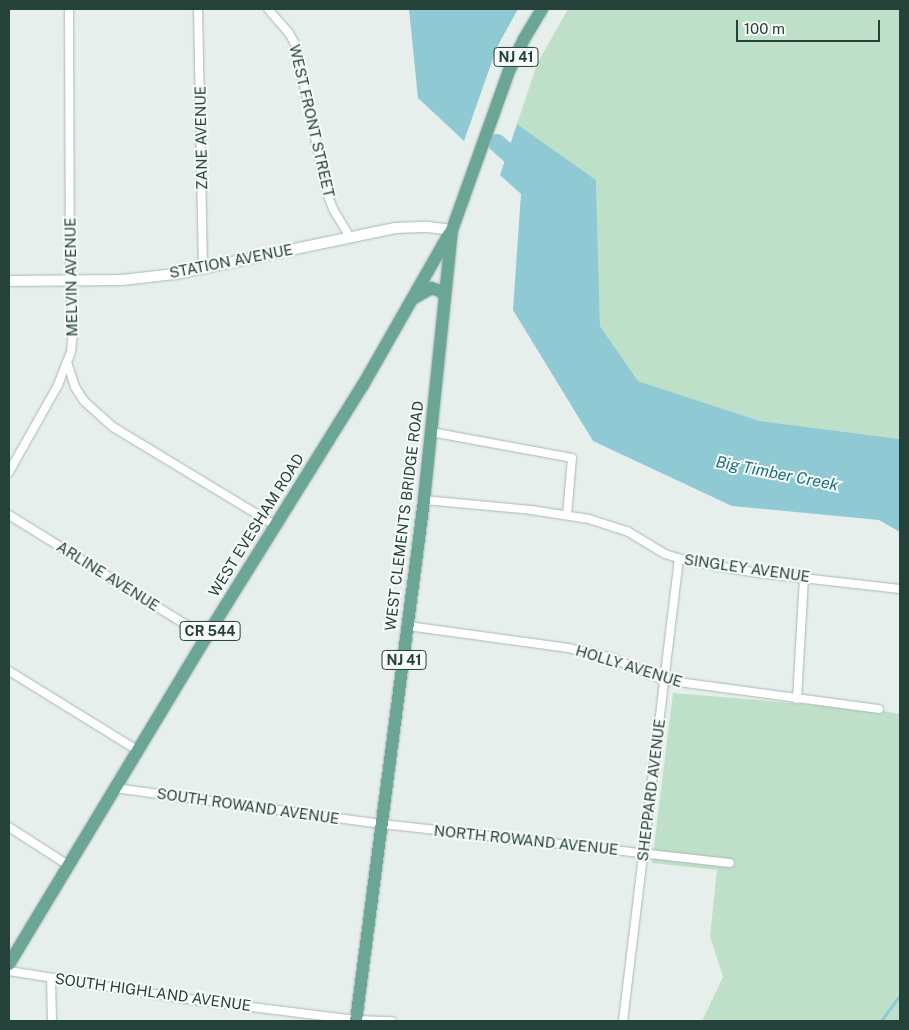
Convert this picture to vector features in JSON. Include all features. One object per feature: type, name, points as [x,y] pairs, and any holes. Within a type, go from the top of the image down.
[{"type":"main road","name":"WEST CLEMENTS BRIDGE ROAD","points":[[356,1021],[424,500],[452,230],[495,108],[524,39],[542,9]]},
{"type":"main road","name":"WEST EVESHAM ROAD","points":[[9,964],[206,636],[364,385],[452,230]]},
{"type":"main road","points":[[412,299],[431,288],[441,291],[445,297]]},
{"type":"street","name":"MELVIN AVENUE","points":[[9,472],[58,385],[71,352],[73,332],[70,280],[69,9]]},
{"type":"street","name":"ZANE AVENUE","points":[[198,9],[203,268]]},
{"type":"street","name":"WEST FRONT STREET","points":[[268,9],[289,32],[295,44],[328,193],[333,209],[350,237]]},
{"type":"street","name":"STATION AVENUE","points":[[9,281],[122,280],[175,274],[395,228],[428,227],[452,230]]},
{"type":"street","points":[[67,362],[75,387],[84,401],[113,427],[276,525]]},
{"type":"street","points":[[431,432],[572,458],[567,515]]},
{"type":"street","name":"SINGLEY AVENUE","points":[[424,500],[567,515],[628,531],[646,544],[679,558],[758,573],[900,589]]},
{"type":"street","name":"ARLINE AVENUE","points":[[9,515],[206,636]]},
{"type":"street","name":"SHEPPARD AVENUE","points":[[624,1021],[679,558]]},
{"type":"street","points":[[797,699],[804,577]]},
{"type":"street","name":"HOLLY AVENUE","points":[[408,626],[568,648],[612,658],[664,680],[878,709]]},
{"type":"street","points":[[9,671],[137,750]]},
{"type":"street","name":"SOUTH ROWAND AVENUE","points":[[114,788],[382,824]]},
{"type":"street","name":"NORTH ROWAND AVENUE","points":[[382,824],[730,863]]},
{"type":"street","points":[[9,827],[68,865]]},
{"type":"street","name":"SOUTH HIGHLAND AVENUE","points":[[9,972],[180,998],[356,1021],[392,1021]]},
{"type":"street","points":[[52,978],[52,1021]]},
{"type":"green space","points":[[568,9],[900,9],[900,439],[760,421],[638,381],[600,326],[596,180],[517,124],[537,64]]},
{"type":"green space","points":[[673,693],[877,710],[900,714],[900,1021],[702,1021],[723,977],[710,936],[717,870],[652,863]]},
{"type":"water","points":[[409,9],[518,9],[497,47],[464,141],[418,98]]},
{"type":"water","points":[[517,124],[596,180],[600,326],[638,381],[760,421],[900,439],[900,532],[879,520],[732,506],[593,441],[513,310],[521,194],[500,175]]},
{"type":"waterway","name":"Big Timber Creek","points":[[497,143],[524,167]]},
{"type":"waterway","points":[[881,1021],[900,995]]}]
